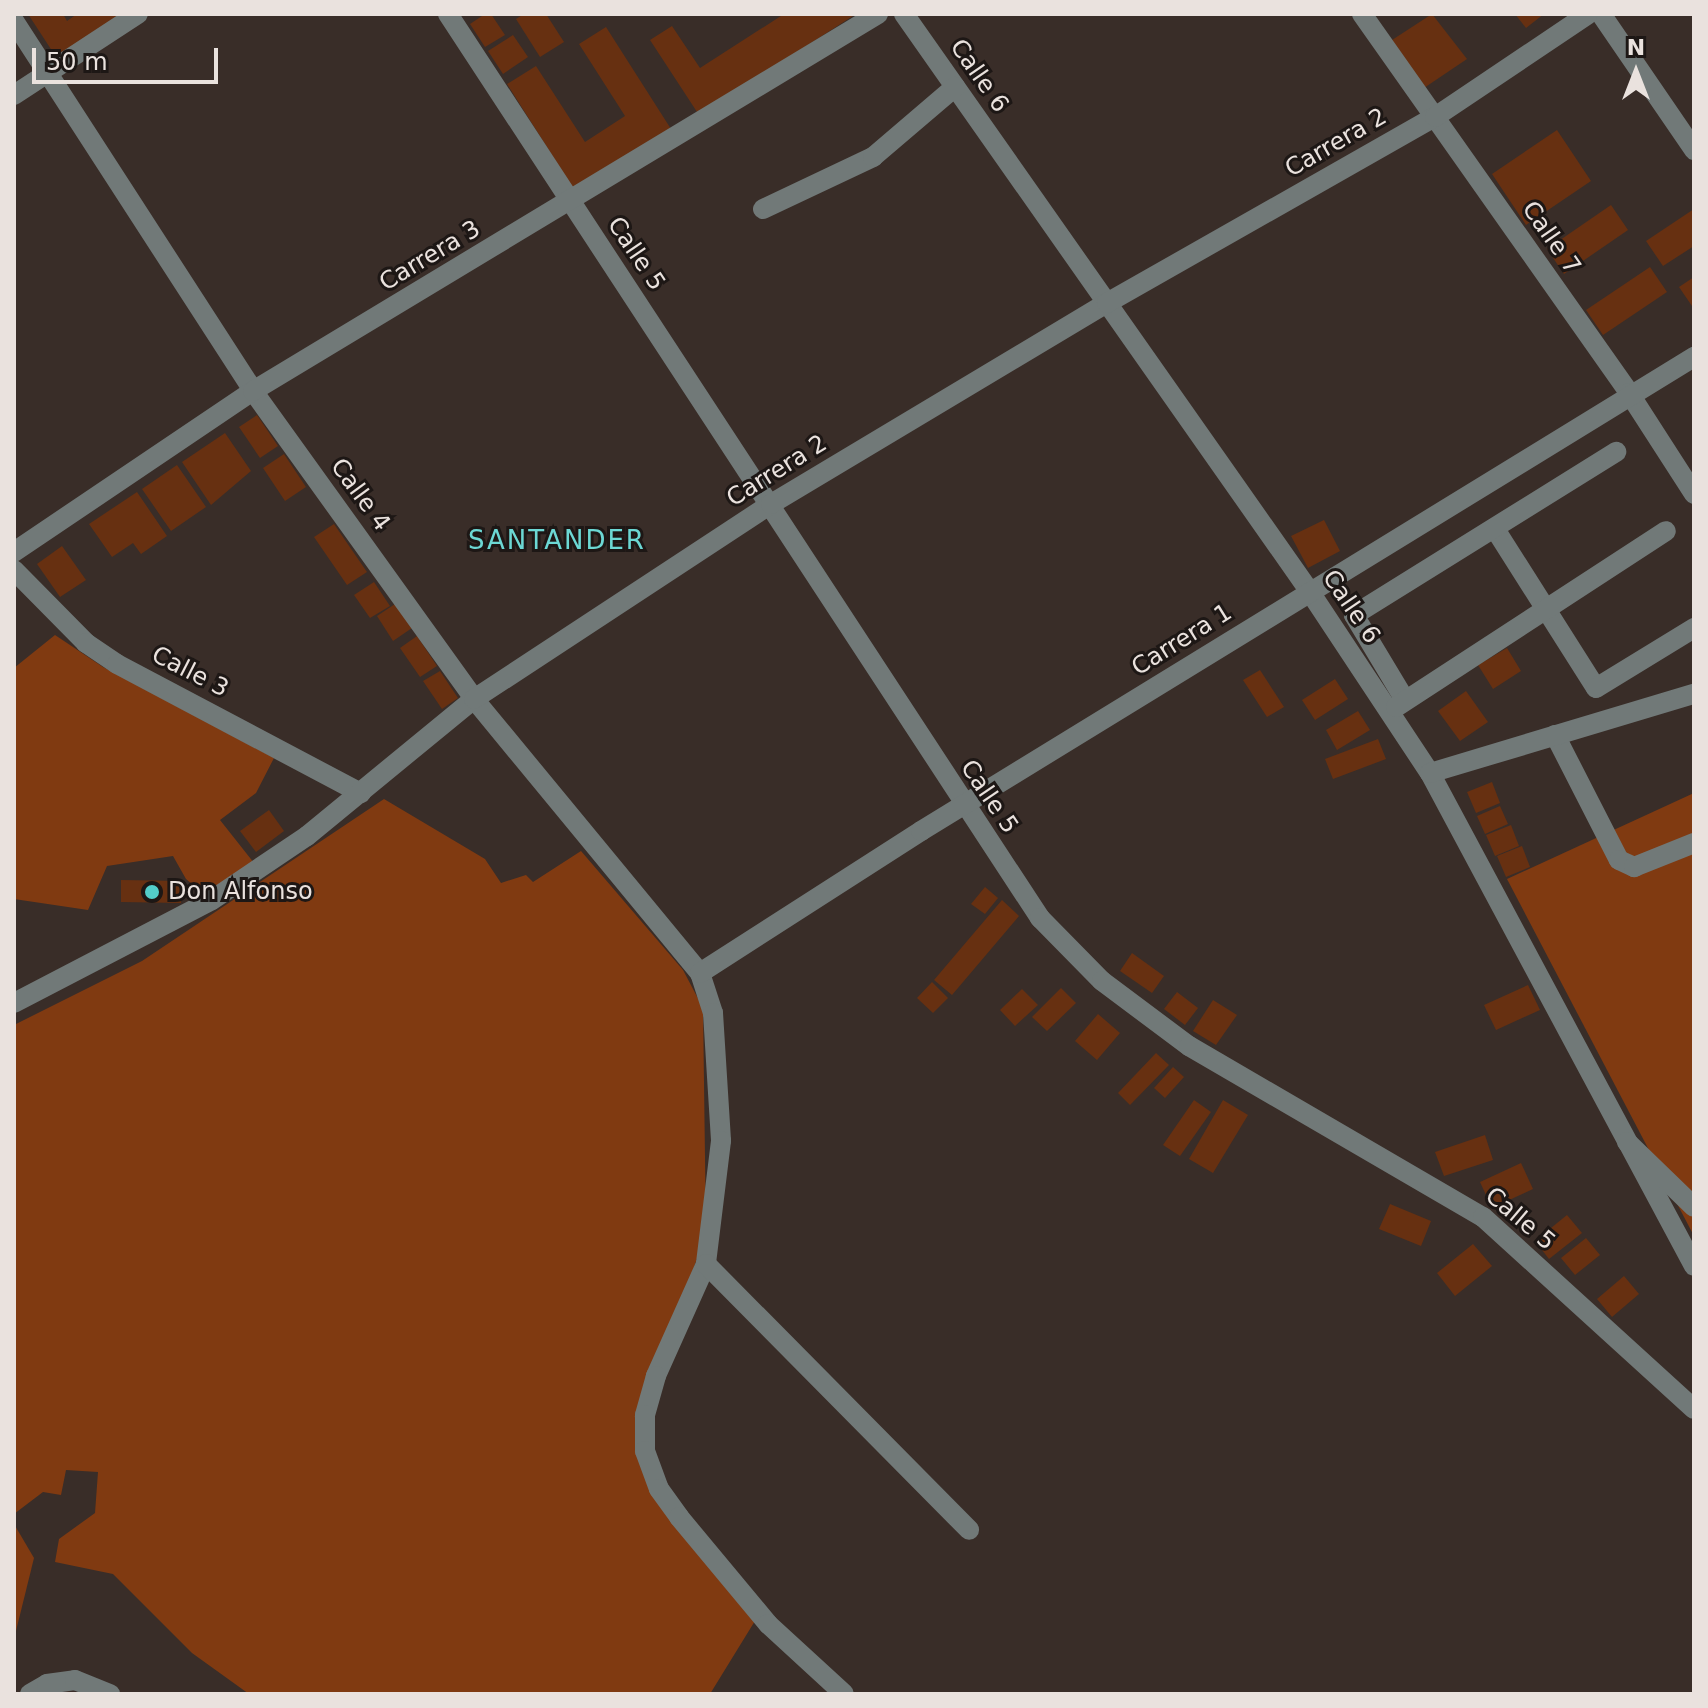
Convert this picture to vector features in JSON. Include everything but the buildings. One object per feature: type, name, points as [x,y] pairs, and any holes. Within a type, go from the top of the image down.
[{"type":"street","points":[[14,95],[138,14]]},
{"type":"street","name":"Calle 5","points":[[448,14],[771,504],[962,805],[1040,918],[1102,981],[1189,1046],[1483,1217],[1694,1409]]},
{"type":"street","name":"Carrera 3","points":[[14,552],[253,391],[878,14]]},
{"type":"street","name":"Calle 6","points":[[904,14],[1310,592],[1397,706],[1620,1137],[1694,1266]]},
{"type":"street","name":"Calle 7","points":[[1362,14],[1629,393],[1694,494]]},
{"type":"street","name":"Carrera 2","points":[[14,1003],[212,900],[361,793],[474,699],[771,504],[1107,303],[1435,117],[1588,14]]},
{"type":"street","points":[[1601,14],[1694,150]]},
{"type":"street","name":"Calle 4","points":[[14,21],[50,72],[253,391],[474,699],[700,973]]},
{"type":"street","points":[[763,209],[873,157],[955,87]]},
{"type":"street","name":"Carrera 1","points":[[700,973],[962,805],[1629,393],[1694,357]]},
{"type":"street","points":[[1616,452],[1354,615],[1397,706],[1666,531]]},
{"type":"street","points":[[1495,529],[1596,688],[1694,628]]},
{"type":"street","name":"Calle 3","points":[[14,570],[86,643],[117,664],[361,793]]},
{"type":"street","points":[[1430,773],[1694,694]]},
{"type":"street","points":[[1555,735],[1619,860],[1634,867],[1694,843]]},
{"type":"street","points":[[700,973],[713,1013],[721,1141],[706,1264],[656,1376],[645,1415],[645,1451],[659,1489],[679,1517],[768,1624],[844,1694]]},
{"type":"street","points":[[1620,1137],[1646,1156],[1694,1207]]},
{"type":"street","points":[[706,1264],[969,1530]]},
{"type":"street","points":[[30,1694],[47,1684],[75,1680],[110,1694]]},
{"type":"shaded area","points":[[55,635],[103,667],[274,758],[256,793],[220,820],[254,863],[205,895],[186,879],[173,856],[107,866],[88,910],[14,899],[14,668]]},
{"type":"shaded area","points":[[1694,793],[1694,1236],[1507,879]]},
{"type":"shaded area","points":[[384,799],[485,859],[501,883],[526,875],[533,882],[581,851],[683,970],[703,1008],[706,1232],[656,1379],[648,1472],[758,1616],[710,1694],[249,1694],[192,1653],[113,1574],[55,1562],[59,1539],[95,1513],[98,1472],[66,1470],[61,1495],[43,1492],[14,1514],[14,1025],[142,961]]},
{"type":"shaded area","points":[[14,1524],[34,1558],[14,1639]]},
{"type":"place","name":"Don Alfonso","points":[[152,892]]},
{"type":"district","name":"SANTANDER","points":[[557,541]]}]
